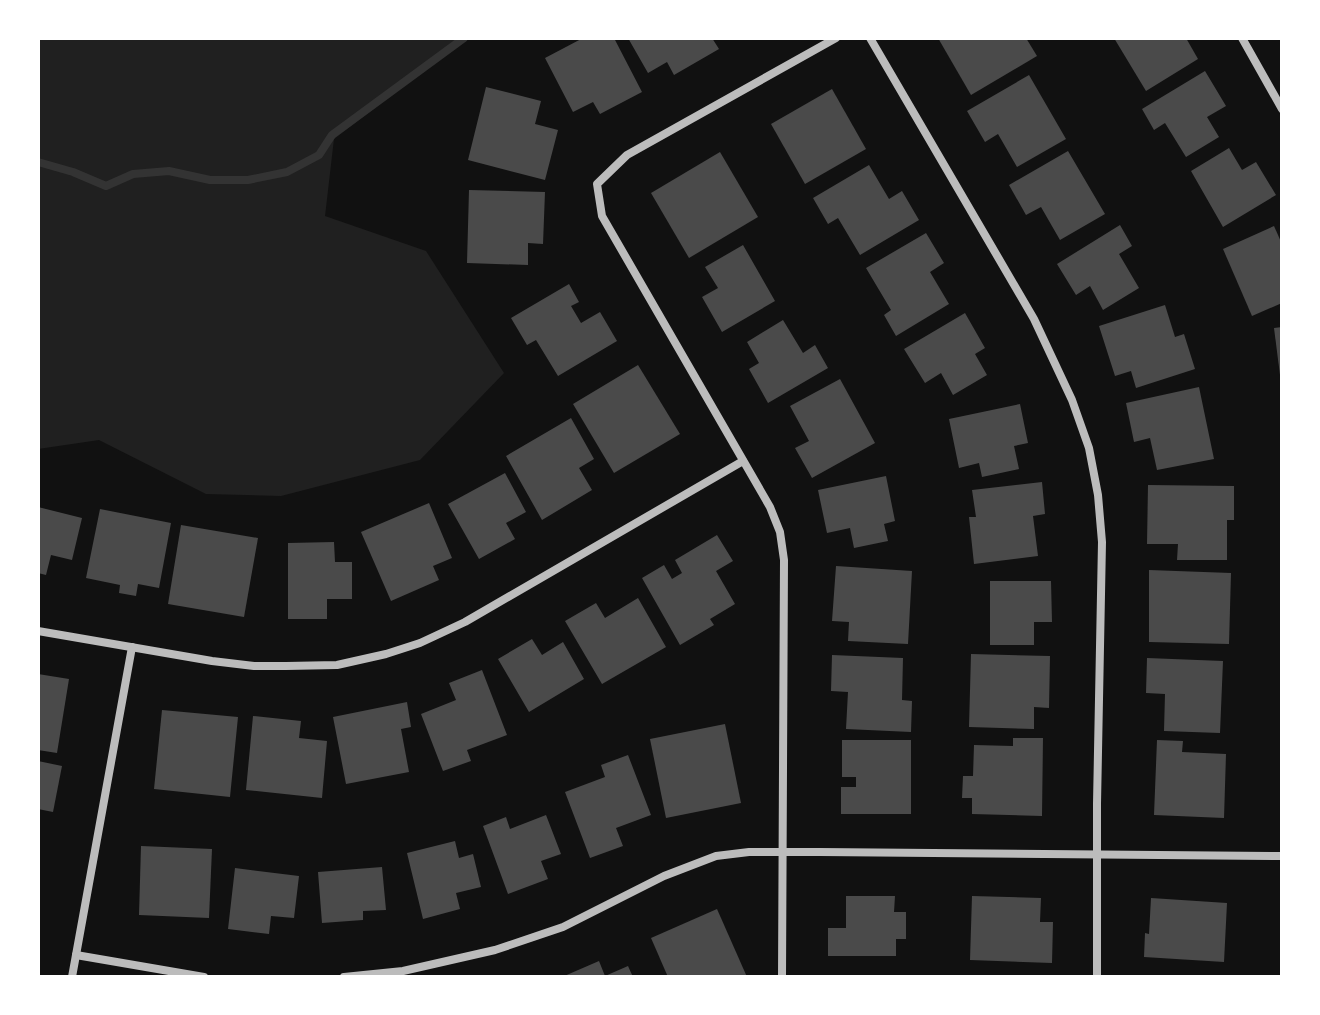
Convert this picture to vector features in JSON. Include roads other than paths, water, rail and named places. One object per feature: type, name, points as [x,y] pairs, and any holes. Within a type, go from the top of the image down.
[{"type":"street","points":[[782,977],[784,560],[780,532],[770,507],[602,216],[597,184],[627,155],[836,38]]},
{"type":"street","points":[[870,38],[1034,319],[1072,400],[1089,448],[1098,495],[1102,542],[1097,977]]},
{"type":"street","points":[[1242,38],[1282,109]]},
{"type":"street","points":[[38,631],[254,666],[337,665],[386,654],[420,643],[465,622],[743,461]]},
{"type":"street","points":[[72,977],[132,647]]},
{"type":"street","points":[[344,977],[403,971],[495,950],[563,927],[664,876],[716,856],[782,852],[1282,856]]},
{"type":"street","points":[[76,955],[204,977]]},
{"type":"waterway","points":[[38,162],[106,186],[133,174],[169,171],[210,180],[248,180],[287,172],[319,155],[332,135],[464,38]]}]
